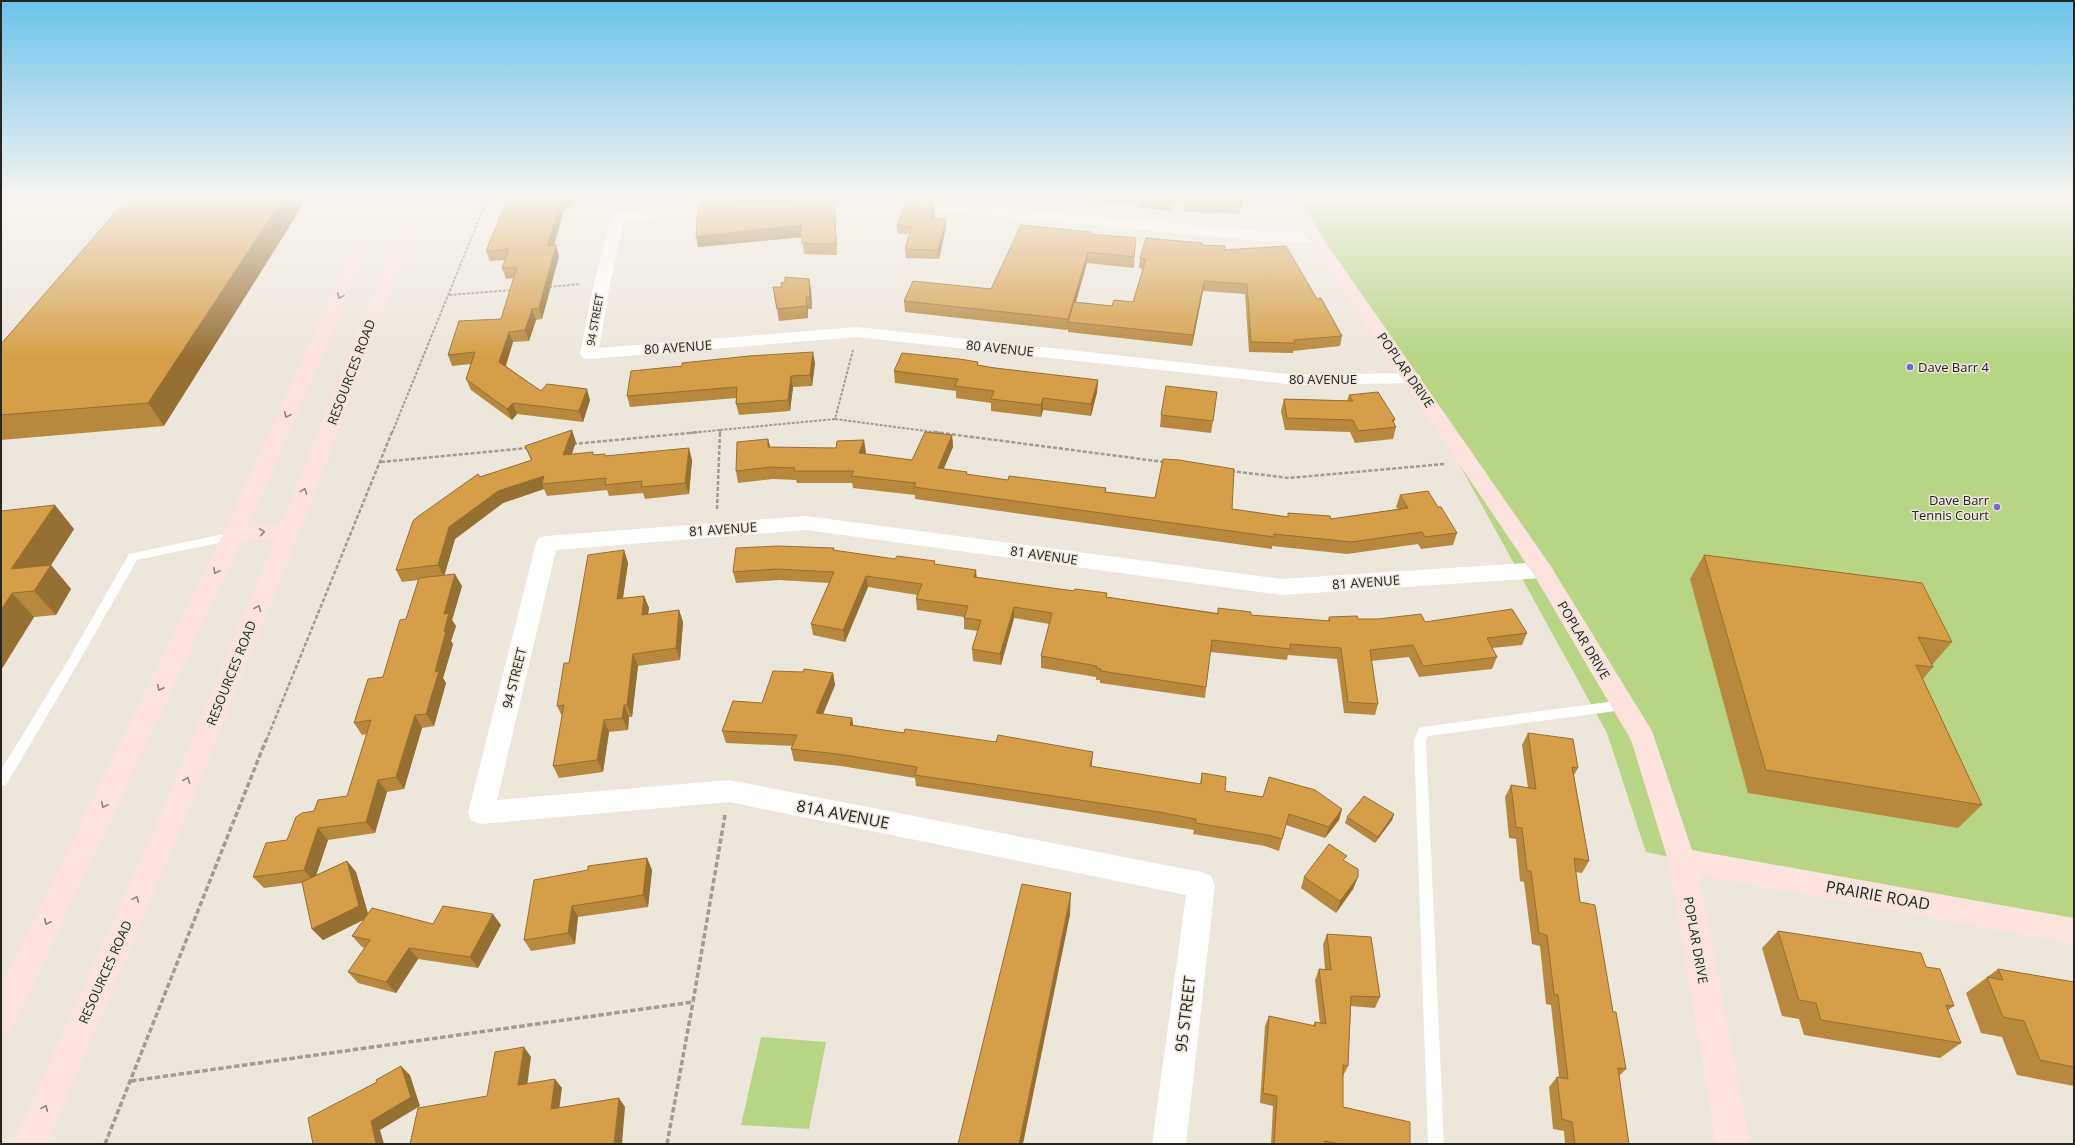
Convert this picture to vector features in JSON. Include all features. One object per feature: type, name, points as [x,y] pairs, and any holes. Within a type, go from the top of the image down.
[{"type":"main road","points":[[1,1018],[233,536],[360,250]]},
{"type":"main road","name":"RESOURCES ROAD","points":[[30,1144],[171,821],[290,528],[398,250]]},
{"type":"main road","name":"POPLAR DRIVE","points":[[1323,250],[1542,570],[1643,738],[1682,860],[1733,1144]]},
{"type":"main road","points":[[233,536],[290,528]]},
{"type":"main road","name":"PRAIRIE ROAD","points":[[1682,860],[2074,931]]},
{"type":"street","name":"94 STREET","points":[[589,354],[602,283],[610,250]]},
{"type":"street","name":"80 AVENUE","points":[[589,354],[857,332],[1297,380],[1412,378]]},
{"type":"street","name":"81 AVENUE","points":[[547,543],[806,523],[1281,587],[1542,570]]},
{"type":"street","name":"94 STREET","points":[[481,813],[547,543]]},
{"type":"street","name":"81A AVENUE","points":[[481,813],[729,791],[1201,885]]},
{"type":"street","name":"95 STREET","points":[[1169,1144],[1201,885]]},
{"type":"lane","points":[[1,781],[73,662],[133,557],[233,536]]},
{"type":"lane","points":[[1436,1144],[1422,757],[1420,740],[1423,732],[1623,705]]},
{"type":"path","points":[[105,1144],[247,787],[467,250]]},
{"type":"path","points":[[548,287],[602,283]]},
{"type":"path","points":[[449,295],[518,290]]},
{"type":"path","points":[[836,419],[857,332]]},
{"type":"path","points":[[570,444],[836,419],[1172,463]]},
{"type":"path","points":[[716,530],[720,430]]},
{"type":"path","points":[[381,462],[531,448]]},
{"type":"path","points":[[1226,470],[1289,478],[1469,462]]},
{"type":"path","points":[[667,1144],[729,791]]},
{"type":"path","points":[[130,1081],[693,1002]]},
{"type":"green space","points":[[1323,250],[2074,250],[2074,941],[1646,852],[1607,733],[1412,378]]},
{"type":"green space","points":[[761,1037],[826,1042],[809,1129],[741,1125]]},
{"type":"building","points":[[82,250],[249,250],[148,403],[1,415],[1,344]]},
{"type":"building","points":[[508,250],[555,250],[539,308],[532,309],[525,330],[509,332],[499,362],[541,391],[547,384],[587,389],[579,411],[513,403],[507,409],[466,379],[475,352],[448,355],[459,321],[501,319],[517,267],[502,268]]},
{"type":"building","points":[[1009,250],[1135,250],[1134,257],[1088,252],[1068,319],[904,301],[913,281],[991,289]]},
{"type":"building","points":[[1142,250],[1289,250],[1317,299],[1321,298],[1342,336],[1294,340],[1295,343],[1251,342],[1247,284],[1204,281],[1193,335],[1068,322],[1074,302],[1112,306],[1114,300],[1133,302],[1146,259],[1140,258]]},
{"type":"building","points":[[785,277],[809,279],[810,297],[806,297],[807,306],[777,309],[773,287],[782,287],[781,283],[785,282]]},
{"type":"building","points":[[813,352],[810,375],[791,376],[788,400],[736,404],[737,387],[627,396],[631,371],[682,366],[682,363],[749,356]]},
{"type":"building","points":[[902,353],[978,362],[977,365],[995,368],[1098,380],[1091,404],[1043,398],[1041,405],[991,399],[994,391],[955,386],[958,379],[894,371]]},
{"type":"building","points":[[1166,386],[1217,392],[1213,421],[1161,415]]},
{"type":"building","points":[[1378,392],[1395,419],[1392,420],[1396,427],[1358,431],[1353,420],[1287,418],[1284,399],[1353,401],[1349,395]]},
{"type":"building","points":[[572,430],[563,455],[593,452],[593,455],[605,454],[605,456],[689,448],[685,483],[641,487],[642,481],[605,485],[606,478],[542,484],[544,476],[498,491],[449,527],[438,565],[396,570],[413,521],[416,518],[478,474],[480,477],[532,460],[525,446]]},
{"type":"building","points":[[925,432],[952,435],[938,468],[1008,480],[1009,476],[1106,488],[1105,492],[1155,498],[1163,459],[1179,460],[1234,469],[1232,509],[1288,517],[1288,513],[1330,516],[1331,519],[1408,508],[1400,495],[1428,491],[1438,507],[1441,507],[1457,533],[1425,537],[1422,532],[1351,542],[1274,534],[1274,537],[914,487],[916,483],[851,476],[854,471],[794,471],[795,468],[771,467],[736,471],[737,442],[768,439],[768,447],[836,448],[837,441],[864,440],[859,453],[912,460]]},
{"type":"building","points":[[55,505],[11,569],[51,565],[34,591],[12,593],[1,610],[1,511]]},
{"type":"building","points":[[778,546],[834,548],[833,550],[895,559],[897,556],[935,561],[934,564],[976,570],[974,577],[1074,591],[1075,589],[1107,593],[1106,597],[1218,614],[1218,608],[1251,612],[1251,615],[1330,621],[1329,617],[1357,616],[1358,619],[1378,619],[1421,614],[1425,622],[1512,609],[1527,633],[1487,638],[1497,657],[1423,666],[1413,645],[1370,650],[1378,704],[1348,702],[1341,648],[1290,644],[1290,649],[1212,640],[1206,687],[1101,671],[1101,669],[1096,668],[1097,666],[1041,656],[1052,613],[1014,607],[1000,654],[972,649],[981,620],[964,618],[968,606],[916,599],[922,584],[866,576],[843,630],[811,624],[834,572],[776,569],[733,572],[736,548]]},
{"type":"building","points":[[624,550],[617,599],[644,596],[642,615],[679,610],[676,648],[633,654],[627,705],[624,705],[622,718],[604,720],[597,760],[553,766],[564,705],[557,706],[564,663],[569,663],[588,555]]},
{"type":"building","points":[[1704,555],[1922,583],[1952,642],[1918,637],[1933,667],[1916,665],[1982,805],[1766,770]]},
{"type":"building","points":[[455,574],[444,614],[449,613],[444,632],[446,631],[435,672],[439,671],[426,714],[415,715],[396,777],[378,780],[366,822],[318,828],[304,870],[253,877],[266,843],[287,840],[296,817],[302,813],[314,811],[318,800],[347,796],[371,720],[354,723],[368,679],[383,677],[400,620],[406,619],[419,578]]},
{"type":"building","points":[[804,669],[833,673],[816,713],[852,718],[850,725],[904,733],[905,729],[996,742],[998,735],[1093,752],[1090,766],[1201,784],[1202,773],[1226,777],[1225,791],[1263,797],[1269,777],[1315,790],[1342,809],[1329,827],[1289,814],[1282,839],[1268,835],[1196,823],[1196,819],[1159,812],[915,775],[917,767],[838,754],[791,749],[797,735],[722,731],[733,701],[762,703],[773,671],[803,672]]},
{"type":"building","points":[[1528,733],[1573,739],[1578,768],[1572,767],[1589,861],[1574,858],[1580,902],[1595,905],[1613,1012],[1616,1012],[1626,1069],[1618,1068],[1629,1144],[1575,1144],[1572,1122],[1562,1119],[1557,1077],[1568,1079],[1558,995],[1554,994],[1547,935],[1539,933],[1531,871],[1527,870],[1522,828],[1516,827],[1511,785],[1536,789]]},
{"type":"building","points":[[1364,796],[1394,814],[1378,837],[1347,817]]},
{"type":"building","points":[[1329,844],[1347,856],[1343,860],[1358,869],[1358,877],[1340,901],[1304,877]]},
{"type":"building","points":[[647,858],[643,895],[572,906],[568,933],[524,940],[534,880],[588,870],[588,866]]},
{"type":"building","points":[[347,861],[359,906],[312,929],[302,882]]},
{"type":"building","points":[[1022,884],[1071,893],[1019,1144],[958,1144]]},
{"type":"building","points":[[443,906],[493,914],[470,957],[409,948],[386,982],[348,972],[370,940],[352,936],[372,908],[433,924]]},
{"type":"building","points":[[1778,931],[1921,953],[1926,967],[1940,969],[1954,1006],[1946,1005],[1961,1043],[1821,1020],[1816,1003],[1799,1000]]},
{"type":"building","points":[[1327,934],[1371,937],[1380,997],[1351,996],[1348,1066],[1343,1065],[1343,1107],[1410,1122],[1410,1144],[1340,1144],[1325,1141],[1325,1144],[1274,1144],[1277,1096],[1263,1093],[1269,1016],[1315,1026],[1315,1022],[1326,1024],[1319,969],[1331,970]]},
{"type":"building","points":[[1998,969],[2074,982],[2074,1067],[2040,1060],[2024,1021],[2003,1017],[1987,977],[2003,980]]},
{"type":"building","points":[[524,1047],[518,1085],[555,1079],[551,1109],[619,1098],[614,1144],[410,1144],[418,1108],[487,1096],[495,1052]]},
{"type":"building","points":[[401,1066],[411,1097],[371,1121],[376,1144],[313,1144],[308,1118],[377,1082],[376,1080]]},
{"type":"place","name":"Dave Barr 4","points":[[1910,367]]},
{"type":"place","name":"Dave Barr Tennis Court","points":[[1997,507]]}]
